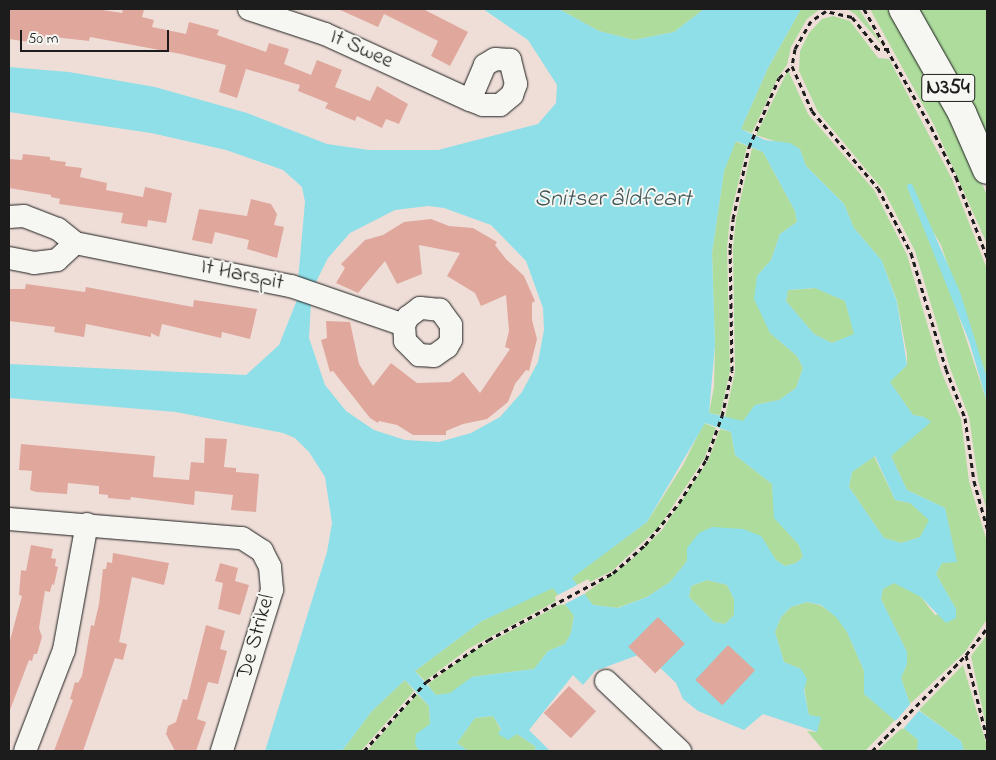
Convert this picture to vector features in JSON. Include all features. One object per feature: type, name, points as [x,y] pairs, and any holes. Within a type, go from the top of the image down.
[{"type":"main road","name":"N354","points":[[903,9],[962,113],[987,170]]},
{"type":"street","name":"It Swee","points":[[249,9],[325,34],[470,100]]},
{"type":"street","name":"It Harspit","points":[[9,217],[24,216],[58,229],[76,243],[291,286],[404,325]]},
{"type":"street","points":[[9,258],[34,262],[57,260],[76,243]]},
{"type":"street","name":"De Strikel","points":[[9,519],[242,538],[262,551],[270,567],[272,590],[222,751]]},
{"type":"street","points":[[25,751],[64,650],[87,524]]},
{"type":"street","points":[[606,681],[680,751]]},
{"type":"path","points":[[864,9],[889,49],[956,177],[987,257]]},
{"type":"path","points":[[889,49],[878,49],[852,17],[834,10],[826,11],[811,21],[795,49],[792,66],[812,112],[878,188],[911,253],[946,369],[965,418],[974,481],[987,528]]},
{"type":"path","points":[[364,751],[426,682],[469,651],[620,567],[660,529],[706,460],[722,416],[732,371],[730,248],[733,219],[749,147],[754,134],[780,78],[792,66]]},
{"type":"path","points":[[872,751],[966,655],[987,628]]},
{"type":"path","points":[[966,655],[987,738]]},
{"type":"green space","points":[[559,9],[704,9],[674,32],[634,40],[599,31]]},
{"type":"green space","points":[[801,9],[820,9],[807,19],[791,47],[787,65],[778,77],[752,133],[741,129],[768,68]]},
{"type":"green space","points":[[847,9],[859,9],[883,46],[855,14]]},
{"type":"green space","points":[[870,9],[891,9],[952,119],[987,195],[987,244],[934,125]]},
{"type":"green space","points":[[916,9],[987,9],[987,146]]},
{"type":"green space","points":[[833,16],[850,21],[878,58],[889,59],[952,179],[987,269],[987,378],[941,245],[907,187],[952,296],[987,402],[987,511],[978,480],[969,417],[950,368],[915,251],[884,191],[818,112],[799,71],[800,51],[809,33],[822,19]]},
{"type":"green space","points":[[788,70],[808,114],[874,190],[907,255],[941,371],[961,419],[969,481],[987,542],[987,619],[965,652],[910,704],[901,678],[907,664],[907,652],[881,599],[883,589],[893,583],[904,586],[921,597],[935,615],[956,609],[936,574],[942,563],[956,561],[945,508],[907,490],[891,456],[924,417],[913,415],[889,381],[907,365],[907,355],[897,301],[882,261],[854,228],[844,204],[806,166],[800,149],[756,135]]},
{"type":"green space","points":[[735,141],[747,146],[730,218],[727,248],[730,371],[720,415],[709,413],[714,387],[715,345],[712,253],[724,171]]},
{"type":"green space","points":[[752,148],[763,152],[795,211],[797,222],[780,234],[771,260],[757,276],[770,333],[797,356],[803,368],[796,388],[779,400],[755,405],[744,421],[735,421],[725,417],[735,372],[733,248],[736,219]]},
{"type":"green space","points":[[816,288],[845,301],[855,334],[832,343],[814,334],[786,301],[788,290]]},
{"type":"green space","points":[[704,423],[716,428],[704,459],[659,527],[612,571],[590,582],[588,579],[577,585],[571,578],[647,522],[683,465]]},
{"type":"green space","points":[[720,429],[731,432],[735,455],[772,484],[775,518],[799,545],[803,557],[796,563],[785,566],[776,560],[760,536],[687,561],[670,582],[647,597],[617,608],[593,605],[584,594],[628,563],[662,530],[708,461]]},
{"type":"green space","points":[[874,456],[895,500],[910,503],[930,520],[920,537],[901,543],[884,538],[849,487],[852,472]]},
{"type":"green space","points":[[707,580],[727,585],[734,599],[734,615],[725,624],[714,622],[689,597],[691,586]]},
{"type":"green space","points":[[553,587],[559,595],[555,597],[556,601],[468,649],[425,681],[415,671],[482,621]]},
{"type":"green space","points":[[807,602],[820,605],[836,616],[847,632],[864,671],[864,694],[895,720],[865,751],[824,751],[807,731],[817,732],[809,716],[801,669],[784,662],[775,632],[781,617],[791,607]]},
{"type":"green space","points":[[566,604],[574,615],[571,633],[565,644],[548,651],[534,669],[472,677],[450,694],[436,695],[430,688],[428,684],[470,653],[559,605]]},
{"type":"green space","points":[[987,635],[987,730],[971,656]]},
{"type":"green space","points":[[963,665],[987,751],[964,751],[961,741],[919,710]]},
{"type":"green space","points":[[405,680],[414,691],[361,751],[342,751],[372,711]]},
{"type":"green space","points":[[417,694],[429,706],[430,724],[420,751],[367,751]]},
{"type":"green space","points":[[493,716],[501,730],[499,734],[517,734],[536,747],[534,751],[468,751],[457,743],[475,718]]},
{"type":"green space","points":[[903,727],[918,740],[919,750],[877,751]]},
{"type":"water","name":"Snitser âldfeart","points":[[483,9],[559,9],[599,31],[634,40],[674,32],[704,9],[801,9],[768,68],[741,129],[765,140],[790,143],[800,149],[806,166],[844,204],[854,228],[882,261],[897,302],[907,365],[890,382],[913,415],[924,417],[931,422],[891,456],[907,490],[945,508],[957,562],[942,563],[936,574],[956,609],[956,618],[946,623],[921,597],[894,583],[883,589],[881,599],[907,652],[907,664],[901,678],[910,704],[961,741],[964,751],[917,751],[918,740],[864,694],[864,671],[847,632],[836,617],[821,605],[807,602],[791,607],[781,617],[775,632],[784,662],[801,669],[807,679],[804,690],[809,715],[821,717],[817,732],[763,714],[744,730],[698,711],[683,699],[676,683],[652,660],[638,655],[595,671],[583,685],[573,675],[529,730],[550,751],[534,751],[536,747],[517,734],[508,740],[498,734],[501,729],[493,716],[475,718],[457,743],[468,751],[419,751],[415,744],[416,734],[430,724],[429,706],[405,680],[372,711],[342,751],[265,751],[327,552],[332,523],[325,477],[309,452],[295,438],[283,433],[176,412],[9,398],[9,364],[246,375],[279,345],[297,300],[311,302],[309,338],[325,385],[346,411],[374,430],[405,440],[439,442],[471,433],[500,417],[522,392],[538,362],[544,330],[543,308],[526,261],[491,225],[444,208],[428,206],[395,210],[350,233],[328,258],[315,284],[298,280],[305,202],[302,187],[283,170],[226,150],[151,133],[9,112],[9,67],[69,72],[155,87],[247,113],[327,144],[369,150],[438,150],[538,124],[556,103],[557,85],[528,40]],"holes":[[[736,141],[763,152],[795,211],[797,222],[780,234],[771,260],[757,276],[754,299],[770,333],[797,356],[803,368],[796,388],[779,400],[755,405],[743,421],[709,413],[715,345],[712,253],[724,171]],[[815,288],[845,301],[854,334],[832,343],[814,334],[786,301],[788,290]],[[705,423],[731,432],[735,455],[772,484],[774,518],[799,545],[803,557],[796,563],[785,566],[776,560],[761,536],[743,529],[712,527],[699,533],[687,548],[687,561],[670,582],[647,597],[618,608],[593,605],[572,578],[647,522]],[[875,456],[895,500],[910,503],[929,520],[920,537],[901,543],[884,538],[849,487],[852,472]],[[707,580],[727,585],[734,599],[734,615],[725,624],[714,622],[689,597],[691,586]],[[553,588],[574,616],[571,633],[565,644],[548,651],[534,669],[472,677],[450,693],[436,695],[415,671],[482,621]]]},
{"type":"water","points":[[908,184],[912,184],[960,292],[987,378],[987,402],[969,341],[907,187]]},
{"type":"pier","points":[[579,584],[586,593],[563,605],[556,596]]},
{"type":"pier","points":[[912,702],[920,709],[903,730],[894,722]]},
{"type":"building","points":[[9,9],[96,9],[122,13],[123,9],[144,10],[142,17],[154,20],[152,27],[186,34],[189,22],[219,30],[217,35],[266,52],[269,43],[289,49],[284,64],[311,75],[317,60],[342,70],[335,87],[370,101],[377,86],[408,104],[399,124],[386,119],[382,128],[357,116],[355,121],[325,108],[328,103],[298,91],[300,85],[246,69],[237,98],[219,92],[226,65],[181,54],[90,37],[89,41],[45,36],[43,44],[9,39]]},
{"type":"building","points":[[338,9],[423,9],[468,32],[450,66],[431,56],[438,41],[384,14],[378,27]]},
{"type":"building","points":[[23,154],[50,157],[50,160],[66,162],[65,166],[82,168],[80,177],[107,183],[106,190],[143,197],[145,187],[172,193],[166,223],[148,220],[147,227],[121,223],[123,213],[59,204],[60,199],[51,197],[51,195],[9,188],[9,159],[22,160]]},
{"type":"building","points":[[251,199],[271,204],[277,214],[274,225],[284,227],[277,258],[247,249],[249,240],[215,232],[212,244],[192,240],[199,209],[247,216]]},
{"type":"building","points":[[431,219],[449,226],[473,228],[497,242],[495,245],[506,259],[524,276],[535,301],[532,303],[532,320],[537,339],[529,371],[526,370],[515,384],[508,402],[487,419],[463,424],[446,431],[446,435],[413,435],[397,425],[379,421],[378,423],[370,418],[333,371],[330,372],[321,340],[327,338],[326,321],[350,322],[359,364],[373,386],[391,363],[417,383],[450,382],[463,372],[480,393],[510,349],[505,347],[509,331],[506,295],[481,306],[475,293],[447,276],[460,253],[419,245],[422,274],[397,284],[385,261],[358,293],[336,283],[345,268],[341,264],[365,240],[383,235],[404,222]]},
{"type":"building","points":[[26,284],[85,292],[86,287],[193,307],[194,300],[257,309],[250,339],[222,332],[221,338],[162,324],[159,337],[151,333],[151,337],[86,324],[84,337],[54,332],[55,327],[9,321],[9,289],[25,289]]},
{"type":"building","points":[[205,438],[227,439],[224,467],[236,468],[236,472],[259,474],[256,512],[231,510],[233,495],[195,491],[194,505],[131,497],[130,500],[108,498],[108,495],[99,494],[99,486],[68,483],[67,494],[36,492],[30,490],[32,471],[19,470],[21,444],[155,456],[153,477],[189,480],[191,462],[204,463]]},
{"type":"building","points":[[31,545],[53,549],[51,558],[56,559],[55,566],[58,567],[54,585],[52,584],[50,592],[45,591],[39,628],[42,637],[37,654],[34,654],[32,661],[29,660],[10,710],[9,644],[22,596],[19,595],[21,570],[26,571]]},
{"type":"building","points":[[113,553],[169,563],[164,585],[132,577],[119,642],[127,644],[123,660],[115,658],[83,751],[54,751],[73,700],[70,699],[75,682],[78,683],[82,676],[91,625],[94,626],[99,604],[103,569],[106,569],[107,562],[112,563]]},
{"type":"building","points":[[220,563],[238,568],[235,581],[249,585],[240,615],[218,609],[223,583],[215,581]]},
{"type":"building","points":[[658,617],[685,644],[655,674],[628,647]]},
{"type":"building","points":[[206,625],[225,631],[220,649],[227,651],[218,684],[208,682],[197,719],[206,722],[196,751],[175,751],[166,734],[168,726],[176,722],[183,699],[187,700]]},
{"type":"building","points":[[728,645],[755,670],[722,705],[695,680]]},
{"type":"building","points":[[569,686],[596,711],[571,738],[544,713]]}]
